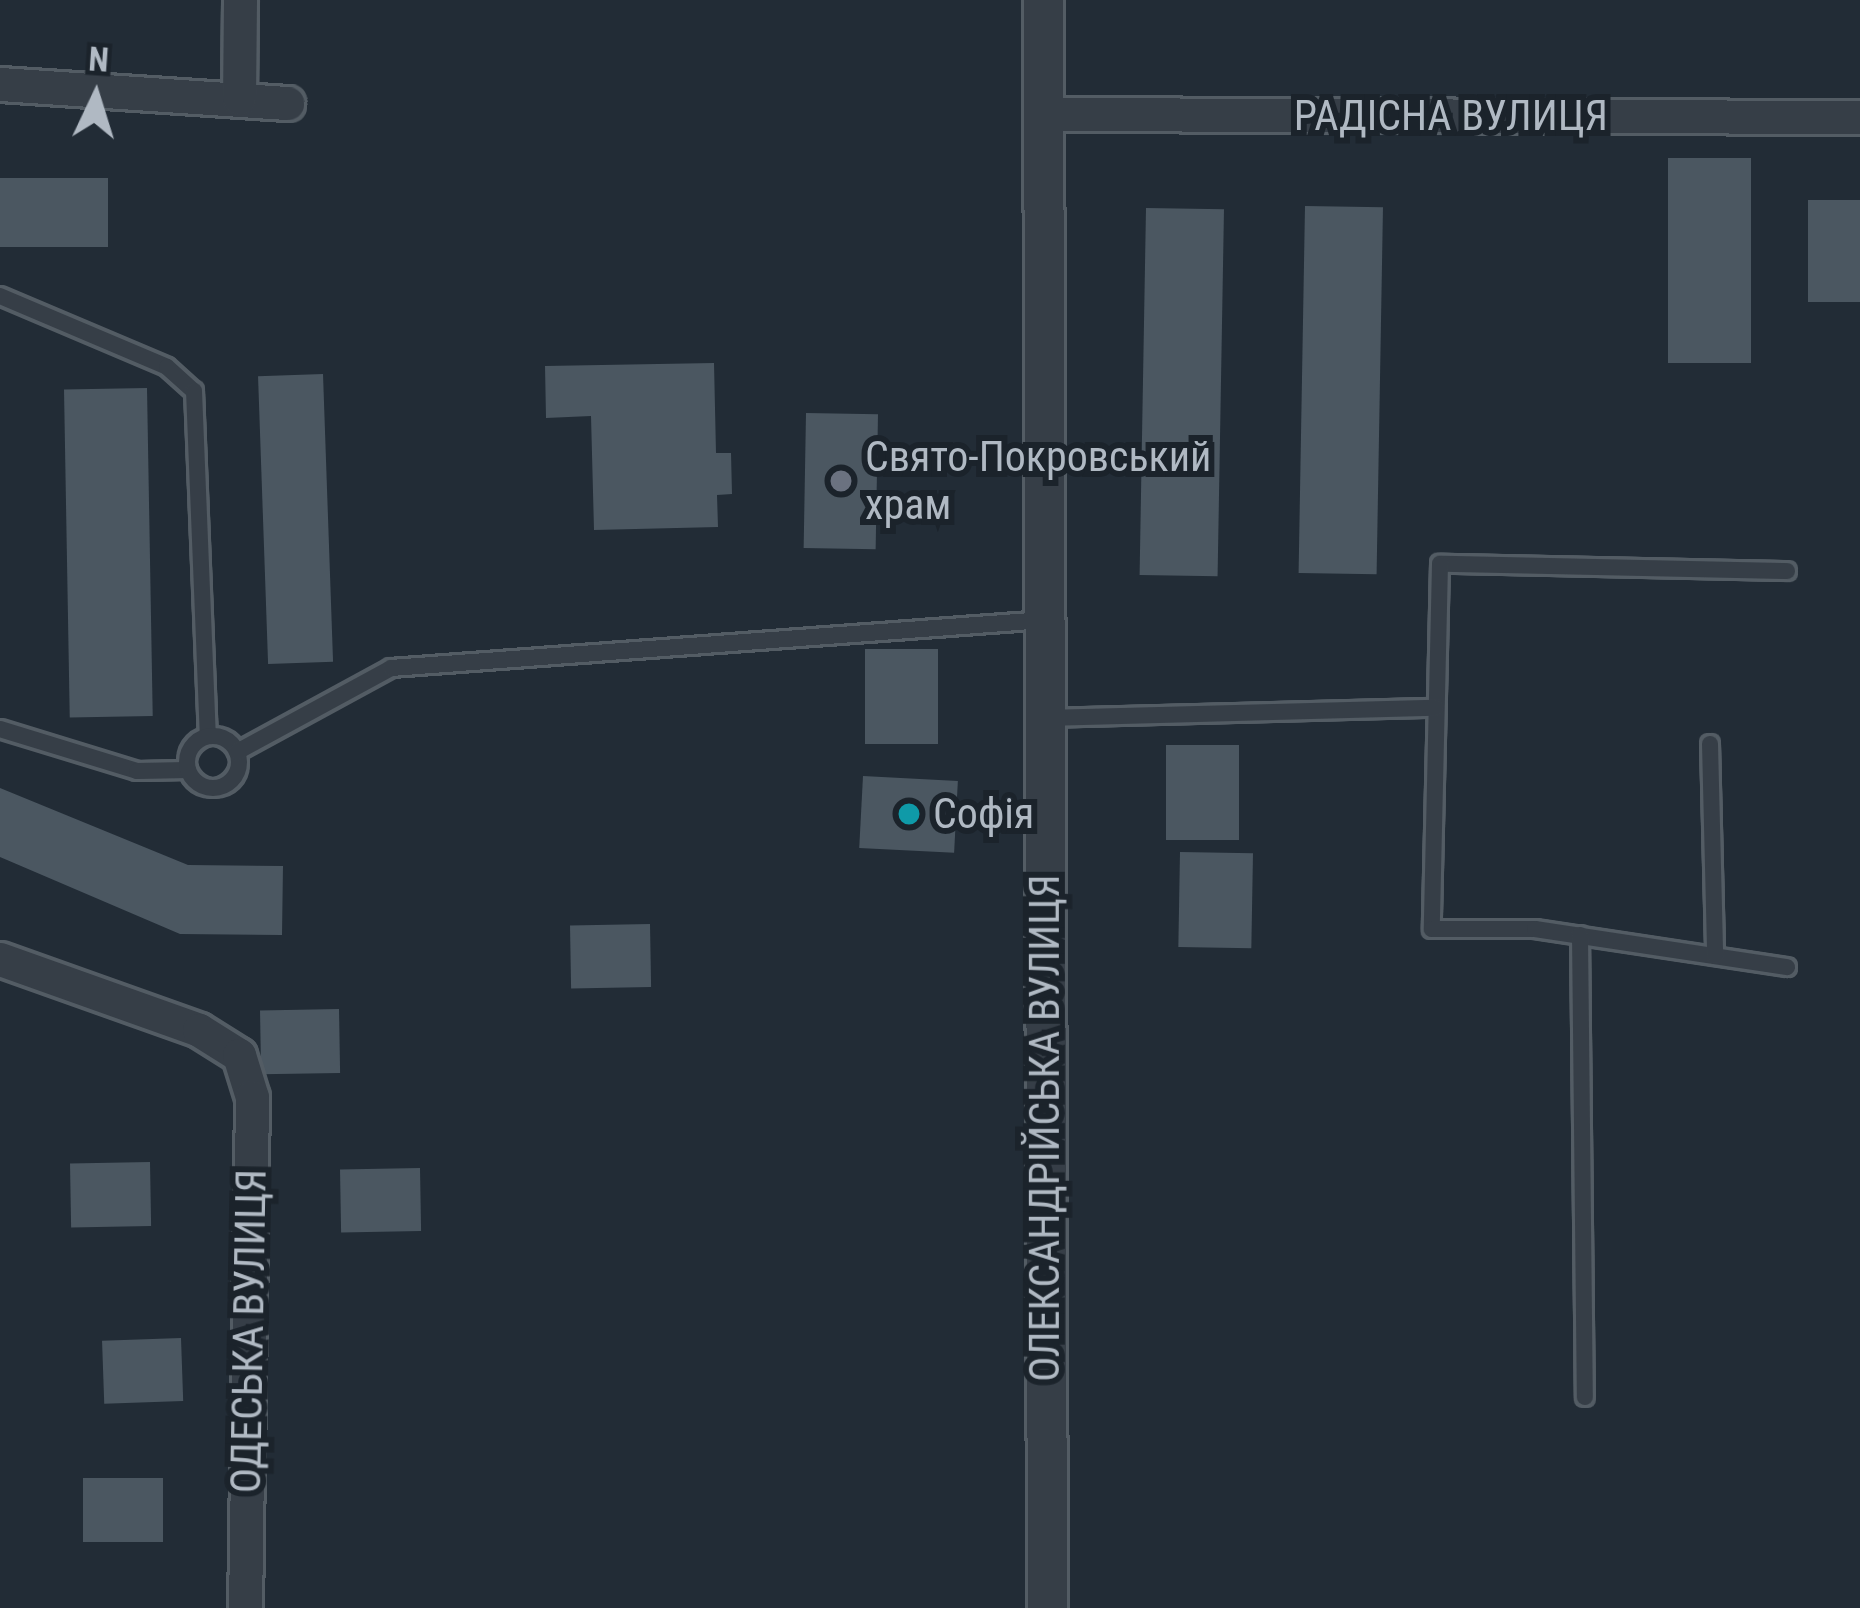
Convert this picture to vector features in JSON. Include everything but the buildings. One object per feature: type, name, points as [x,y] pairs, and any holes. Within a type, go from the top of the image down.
[{"type":"street","points":[[239,98],[240,0]]},
{"type":"street","name":"ОЛЕКСАНДРІЙСЬКА ВУЛИЦЯ","points":[[1043,0],[1047,1608]]},
{"type":"street","points":[[0,84],[287,104]]},
{"type":"street","name":"РАДІСНА ВУЛИЦЯ","points":[[1042,115],[1860,117]]},
{"type":"street","name":"ОДЕСЬКА ВУЛИЦЯ","points":[[0,959],[199,1030],[239,1055],[252,1097],[245,1608]]},
{"type":"lane","points":[[0,296],[166,367],[194,391],[208,736]]},
{"type":"lane","points":[[1787,572],[1439,564],[1432,929],[1580,935],[1787,967]]},
{"type":"lane","points":[[237,752],[391,668],[1044,620]]},
{"type":"lane","points":[[1044,718],[1436,708]]},
{"type":"lane","points":[[0,730],[137,771],[188,770]]},
{"type":"lane","points":[[208,736],[237,752]]},
{"type":"lane","points":[[208,736],[188,753],[188,770],[198,783],[221,786],[238,769],[237,752]]},
{"type":"lane","points":[[1710,744],[1714,956]]},
{"type":"lane","points":[[1580,935],[1585,1397]]},
{"type":"place","name":"Свято-Покровський храм","points":[[841,481]]},
{"type":"place","name":"Софія","points":[[909,814]]}]
